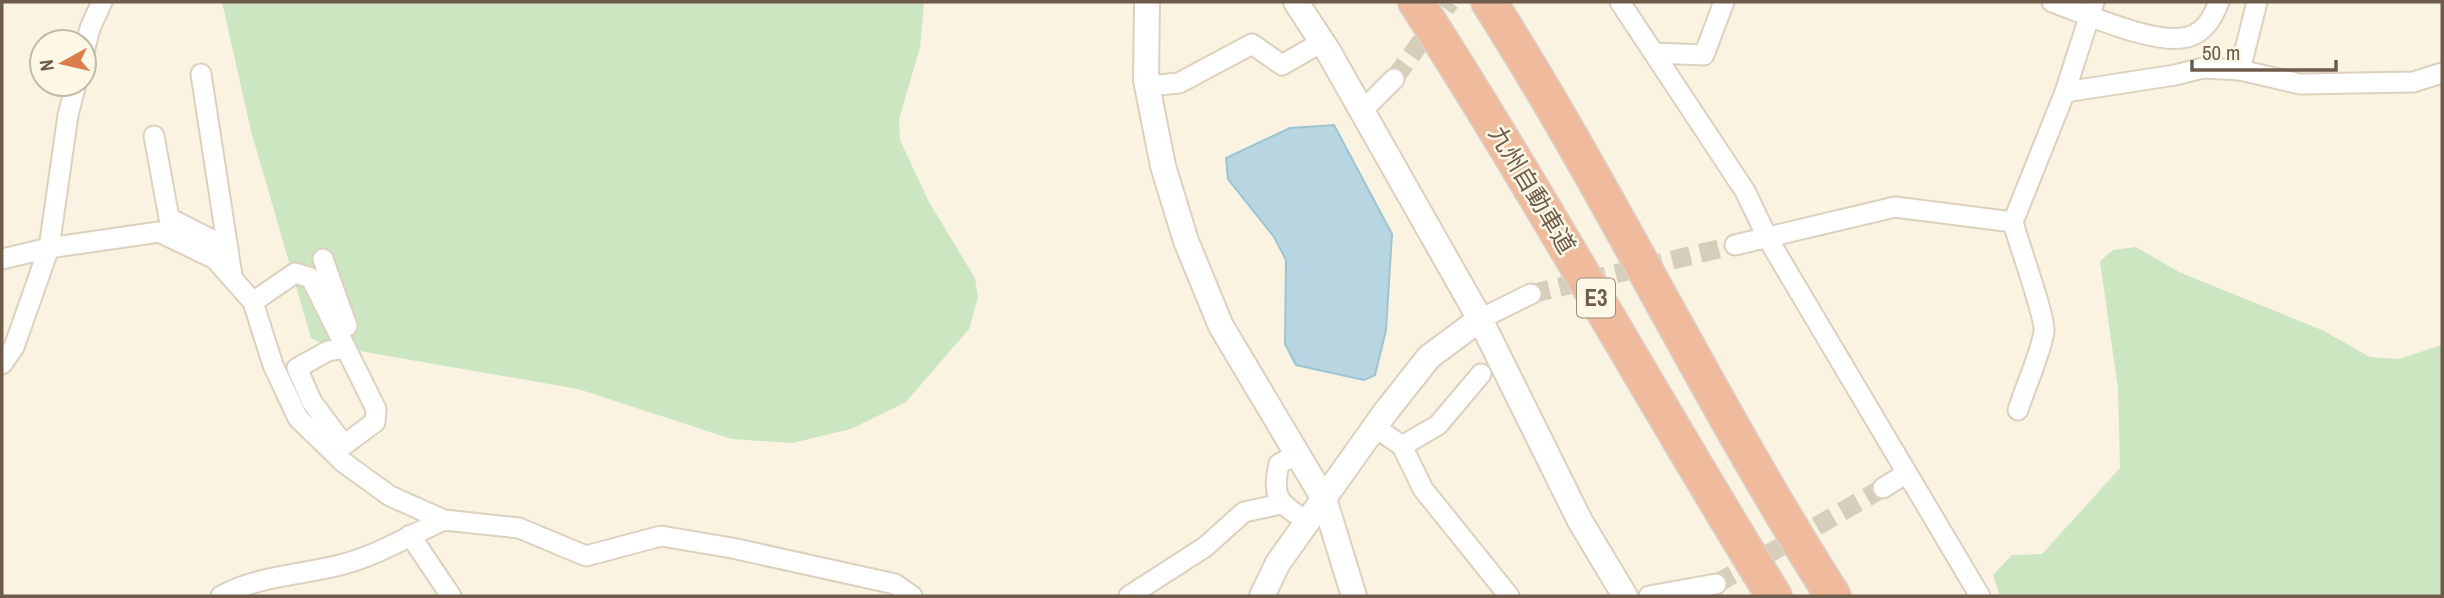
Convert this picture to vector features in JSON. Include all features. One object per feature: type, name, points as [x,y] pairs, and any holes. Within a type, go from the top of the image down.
[{"type":"highway","name":"九州自動車道","points":[[1416,2],[1550,218],[1648,390],[1774,596]]},
{"type":"highway","name":"E3","points":[[1489,2],[1612,212],[1774,504],[1833,596]]},
{"type":"street","points":[[90,28],[102,2]]},
{"type":"street","points":[[1147,2],[1147,86],[1163,166],[1185,241],[1221,326],[1324,499],[1354,596]]},
{"type":"street","points":[[1296,2],[1322,42],[1480,319],[1580,521],[1625,596]]},
{"type":"street","points":[[1620,2],[1745,191],[1768,239],[1980,596]]},
{"type":"street","points":[[1654,53],[1703,55],[1724,2]]},
{"type":"street","points":[[2052,2],[2091,8],[2144,33],[2171,38],[2188,37],[2201,30],[2212,18],[2219,2]]},
{"type":"street","points":[[2240,70],[2258,2]]},
{"type":"street","points":[[2018,410],[2043,332],[2044,317],[2034,296],[2013,222],[2065,92],[2091,8]]},
{"type":"street","points":[[1147,86],[1178,83],[1252,44],[1282,65],[1322,42]]},
{"type":"street","points":[[2065,92],[2203,68],[2240,70],[2300,84],[2413,82],[2442,73]]},
{"type":"street","points":[[201,74],[232,276]]},
{"type":"street","points":[[1361,112],[1394,79]]},
{"type":"street","points":[[2,364],[14,347],[48,248],[72,98]]},
{"type":"street","points":[[154,136],[169,218],[228,248]]},
{"type":"street","points":[[1735,245],[1895,207],[2013,222]]},
{"type":"street","points":[[2,259],[48,248],[159,232],[215,259],[253,302],[273,365],[298,418],[343,462],[390,496],[444,520],[519,528],[586,556],[662,536],[733,548],[895,584],[912,596]]},
{"type":"street","points":[[253,302],[295,273],[311,278],[343,343],[376,409],[375,422],[344,445],[312,402],[297,368],[343,343],[348,330],[323,259]]},
{"type":"street","points":[[1262,596],[1278,564],[1429,357],[1480,319],[1531,295]]},
{"type":"street","points":[[1402,446],[1438,425],[1480,373]]},
{"type":"street","points":[[1375,428],[1402,446],[1423,489],[1509,596]]},
{"type":"street","points":[[1297,454],[1279,464],[1274,488],[1281,504],[1308,522]]},
{"type":"street","points":[[1882,488],[1907,473]]},
{"type":"street","points":[[1129,596],[1205,547],[1244,512],[1281,504]]},
{"type":"street","points":[[221,596],[253,583],[342,564],[380,552],[444,520]]},
{"type":"street","points":[[410,535],[451,596]]},
{"type":"street","points":[[1649,596],[1716,584]]},
{"type":"green space","points":[[222,2],[924,2],[920,48],[899,119],[900,140],[929,202],[975,278],[978,297],[969,329],[906,402],[851,429],[792,443],[732,439],[578,389],[325,345],[311,338],[251,131]]},
{"type":"green space","points":[[2136,247],[2179,272],[2322,330],[2370,357],[2399,359],[2442,345],[2442,596],[2000,596],[1993,575],[2012,555],[2042,554],[2120,468],[2118,389],[2100,261],[2113,250]]},
{"type":"water","points":[[1334,125],[1392,234],[1386,330],[1375,375],[1364,380],[1296,365],[1285,344],[1286,260],[1274,237],[1228,179],[1226,158],[1290,128]]},
{"type":"tunnel","points":[[1394,79],[1450,2]]},
{"type":"tunnel","points":[[1531,294],[1735,245]]},
{"type":"tunnel","points":[[1716,584],[1883,488]]}]
